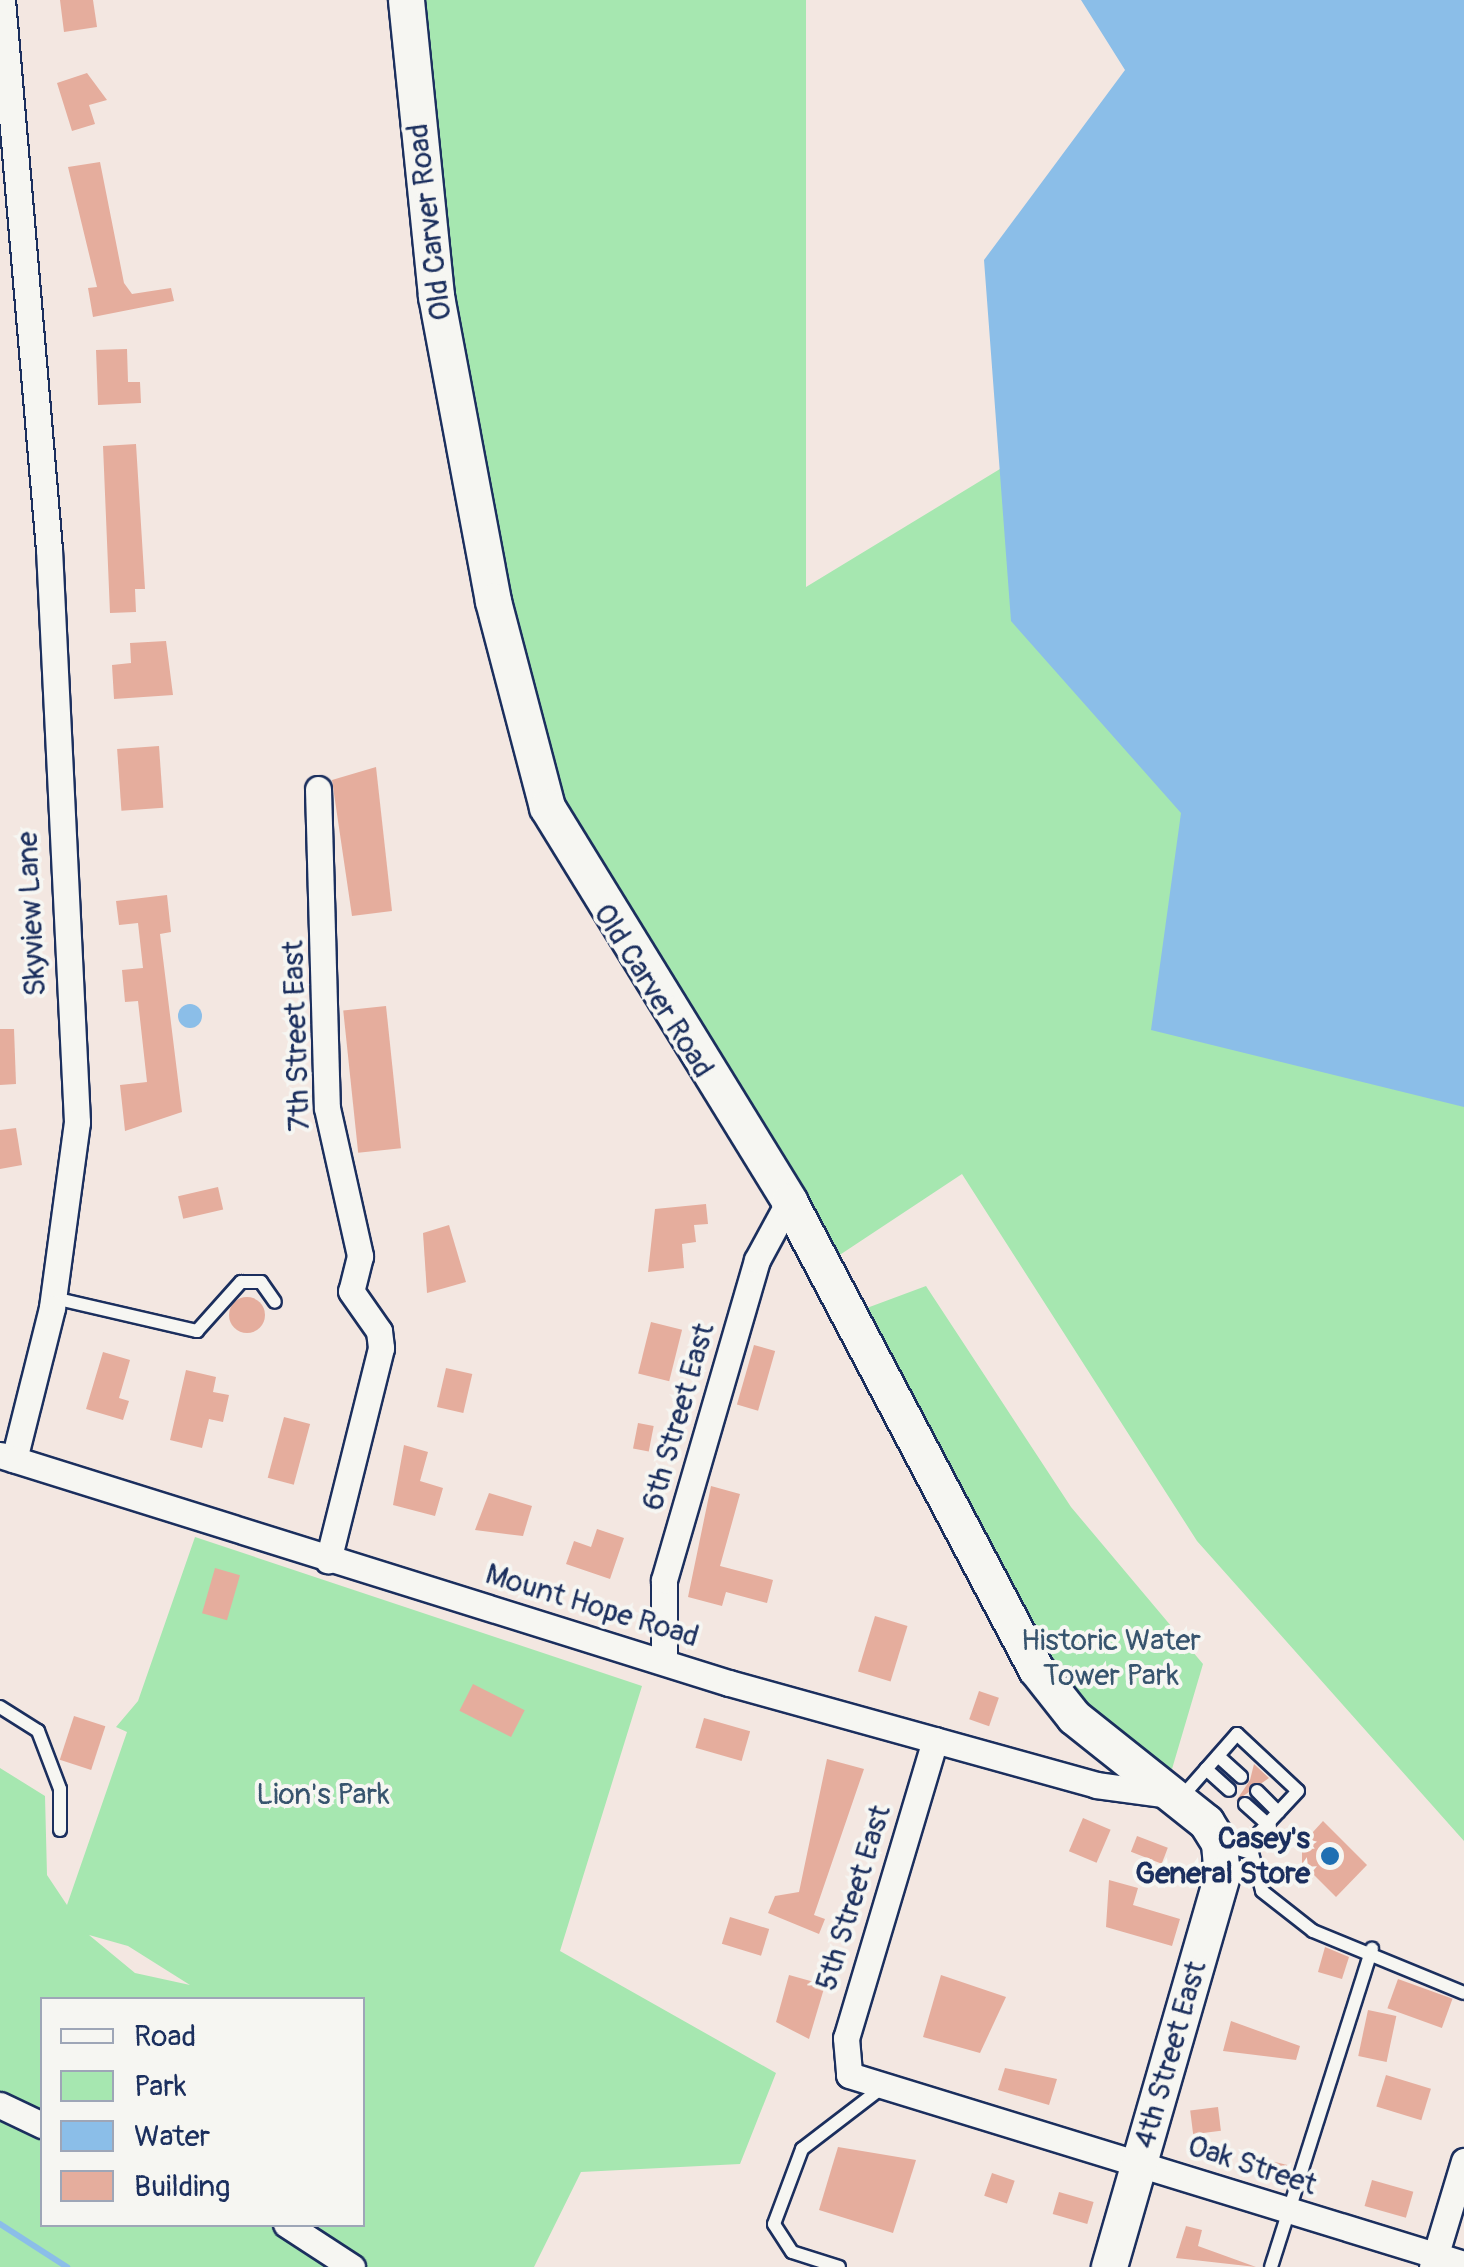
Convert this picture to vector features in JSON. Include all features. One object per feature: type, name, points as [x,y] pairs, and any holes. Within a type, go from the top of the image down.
[{"type":"street","name":"Skyview Lane","points":[[2,0],[6,134],[48,549],[77,1122],[54,1298],[7,1457]]},
{"type":"street","name":"Old Carver Road","points":[[406,0],[436,296],[493,601],[547,807],[788,1201],[1036,1669],[1110,1751],[1231,1846]]},
{"type":"street","name":"7th Street East","points":[[318,789],[327,1108],[360,1256],[351,1291],[379,1330],[380,1348],[328,1560]]},
{"type":"street","name":"6th Street East","points":[[664,1659],[664,1580],[757,1260],[788,1201]]},
{"type":"street","name":"Mount Hope Road","points":[[7,1457],[328,1560],[935,1740],[1096,1785],[1174,1798]]},
{"type":"street","name":"5th Street East","points":[[849,2075],[846,2038],[935,1740]]},
{"type":"street","name":"4th Street East","points":[[1110,2267],[1231,1846]]},
{"type":"street","name":"Oak Street","points":[[849,2075],[879,2090],[1140,2164],[1433,2261],[1464,2264]]},
{"type":"street","points":[[0,2106],[40,2124]]},
{"type":"street","points":[[1433,2261],[1464,2162]]},
{"type":"street","points":[[291,2227],[352,2267]]},
{"type":"lane","points":[[54,1298],[197,1331],[241,1282],[261,1282],[275,1302]]},
{"type":"lane","points":[[0,1707],[38,1731],[60,1789],[60,1830]]},
{"type":"lane","points":[[1174,1798],[1206,1770],[1237,1734],[1298,1791],[1266,1824],[1231,1846]]},
{"type":"lane","points":[[1218,1756],[1242,1777]]},
{"type":"lane","points":[[1206,1770],[1229,1790]]},
{"type":"lane","points":[[1256,1791],[1278,1812]]},
{"type":"lane","points":[[1245,1804],[1266,1824]]},
{"type":"lane","points":[[1231,1846],[1252,1853],[1262,1891],[1313,1931],[1372,1949],[1464,1993]]},
{"type":"lane","points":[[1271,2267],[1372,1949]]},
{"type":"lane","points":[[838,2267],[792,2252],[774,2224],[802,2148],[879,2090]]},
{"type":"green space","points":[[417,0],[806,0],[806,587],[1464,187],[1464,1841],[1197,1541],[962,1174],[823,1266],[547,807],[430,236]]},
{"type":"green space","name":"Historic Water Tower Park","points":[[926,1286],[1071,1507],[1203,1664],[1172,1769],[1074,1717],[848,1315]]},
{"type":"green space","name":"Lion's Park","points":[[195,1537],[642,1686],[560,1951],[776,2073],[740,2164],[581,2172],[534,2267],[0,2267],[0,1768],[45,1796],[47,1875],[67,1905],[127,1732],[116,1727],[138,1701]],"holes":[[[89,1935],[128,1946],[190,1985],[135,1973]]]},
{"type":"water","points":[[1081,0],[1464,0],[1464,1107],[1151,1030],[1181,813],[1011,621],[984,260],[1125,70]]},
{"type":"water","points":[[190,1004],[199,1007],[199,1025],[190,1028],[181,1025],[178,1016],[181,1007]]},
{"type":"building","points":[[60,0],[93,0],[97,27],[64,32]]},
{"type":"building","points":[[87,73],[107,100],[89,105],[95,124],[72,131],[57,83]]},
{"type":"building","points":[[100,162],[124,283],[132,294],[171,288],[174,301],[93,317],[88,288],[97,287],[68,167]]},
{"type":"building","points":[[127,349],[128,382],[140,382],[141,403],[98,405],[96,350]]},
{"type":"building","points":[[136,444],[145,589],[135,589],[136,612],[110,613],[103,446]]},
{"type":"building","points":[[166,641],[173,695],[114,699],[112,665],[131,663],[130,643]]},
{"type":"building","points":[[159,746],[163,808],[121,811],[117,749]]},
{"type":"building","points":[[376,767],[392,911],[352,916],[332,780]]},
{"type":"building","points":[[167,895],[171,932],[160,934],[182,1112],[125,1131],[120,1085],[147,1082],[138,1001],[125,1002],[122,970],[143,968],[138,923],[119,925],[116,901]]},
{"type":"building","points":[[386,1006],[401,1148],[358,1153],[343,1010]]},
{"type":"building","points":[[0,1029],[14,1029],[16,1084],[0,1085]]},
{"type":"building","points":[[16,1128],[22,1165],[0,1169],[0,1130]]},
{"type":"building","points":[[218,1187],[223,1209],[183,1219],[178,1196]]},
{"type":"building","points":[[706,1204],[708,1224],[694,1225],[696,1242],[682,1244],[684,1268],[648,1272],[655,1209]]},
{"type":"building","points":[[449,1225],[466,1282],[427,1293],[423,1233]]},
{"type":"building","points":[[247,1297],[260,1302],[265,1315],[260,1328],[247,1333],[234,1328],[229,1315],[234,1302]]},
{"type":"building","points":[[651,1322],[682,1330],[669,1381],[638,1373]]},
{"type":"building","points":[[754,1345],[775,1351],[758,1411],[737,1405]]},
{"type":"building","points":[[103,1352],[130,1360],[119,1398],[129,1401],[123,1420],[86,1409]]},
{"type":"building","points":[[446,1368],[472,1374],[463,1413],[437,1407]]},
{"type":"building","points":[[186,1370],[216,1377],[213,1392],[229,1395],[223,1422],[209,1419],[202,1448],[170,1440]]},
{"type":"building","points":[[284,1417],[310,1424],[294,1485],[268,1478]]},
{"type":"building","points":[[638,1423],[654,1426],[649,1452],[633,1449]]},
{"type":"building","points":[[404,1445],[428,1452],[420,1481],[443,1488],[435,1516],[393,1505]]},
{"type":"building","points":[[711,1486],[740,1494],[720,1566],[773,1580],[767,1603],[726,1592],[722,1606],[688,1597]]},
{"type":"building","points":[[489,1493],[532,1506],[523,1536],[475,1530]]},
{"type":"building","points":[[597,1529],[624,1538],[610,1579],[566,1564],[574,1541],[591,1547]]},
{"type":"building","points":[[215,1568],[240,1575],[227,1620],[202,1613]]},
{"type":"building","points":[[875,1616],[908,1626],[891,1681],[858,1671]]},
{"type":"building","points":[[473,1684],[525,1710],[511,1737],[459,1711]]},
{"type":"building","points":[[979,1691],[999,1698],[989,1726],[969,1719]]},
{"type":"building","points":[[74,1716],[105,1726],[91,1770],[60,1760]]},
{"type":"building","points":[[704,1718],[750,1731],[742,1761],[695,1748]]},
{"type":"building","points":[[827,1759],[864,1769],[814,1915],[825,1919],[819,1934],[768,1913],[775,1896],[799,1892]]},
{"type":"building","points":[[1254,1764],[1269,1778],[1236,1801],[1250,1780]]},
{"type":"building","points":[[1083,1818],[1111,1830],[1097,1863],[1069,1851]]},
{"type":"building","points":[[1323,1821],[1367,1865],[1336,1897],[1302,1863],[1302,1844]]},
{"type":"building","points":[[1137,1836],[1168,1848],[1162,1864],[1131,1852]]},
{"type":"building","points":[[1109,1880],[1138,1888],[1133,1905],[1180,1919],[1172,1946],[1106,1927]]},
{"type":"building","points":[[730,1917],[769,1929],[761,1956],[722,1944]]},
{"type":"building","points":[[1325,1947],[1349,1957],[1342,1979],[1318,1972]]},
{"type":"building","points":[[789,1975],[825,1985],[809,2039],[776,2022]]},
{"type":"building","points":[[941,1975],[1006,1997],[980,2053],[923,2037]]},
{"type":"building","points":[[1398,1979],[1453,1999],[1442,2028],[1387,2008]]},
{"type":"building","points":[[1368,2010],[1396,2016],[1387,2062],[1358,2056]]},
{"type":"building","points":[[1231,2021],[1300,2046],[1296,2060],[1223,2051]]},
{"type":"building","points":[[1005,2068],[1057,2079],[1049,2105],[998,2090]]},
{"type":"building","points":[[1386,2075],[1431,2089],[1421,2120],[1376,2107]]},
{"type":"building","points":[[1218,2107],[1221,2131],[1193,2134],[1190,2110]]},
{"type":"building","points":[[838,2147],[916,2160],[893,2233],[819,2210]]},
{"type":"building","points":[[1267,2160],[1287,2165],[1283,2184],[1262,2178]]},
{"type":"building","points":[[992,2173],[1015,2181],[1007,2204],[984,2196]]},
{"type":"building","points":[[1372,2180],[1413,2192],[1406,2218],[1365,2206]]},
{"type":"building","points":[[1059,2192],[1094,2202],[1087,2224],[1053,2214]]},
{"type":"building","points":[[1186,2226],[1202,2230],[1198,2246],[1256,2267],[1176,2258]]},
{"type":"waterway","points":[[0,2224],[67,2267]]},
{"type":"place","name":"Casey's General Store","points":[[1330,1856]]}]
